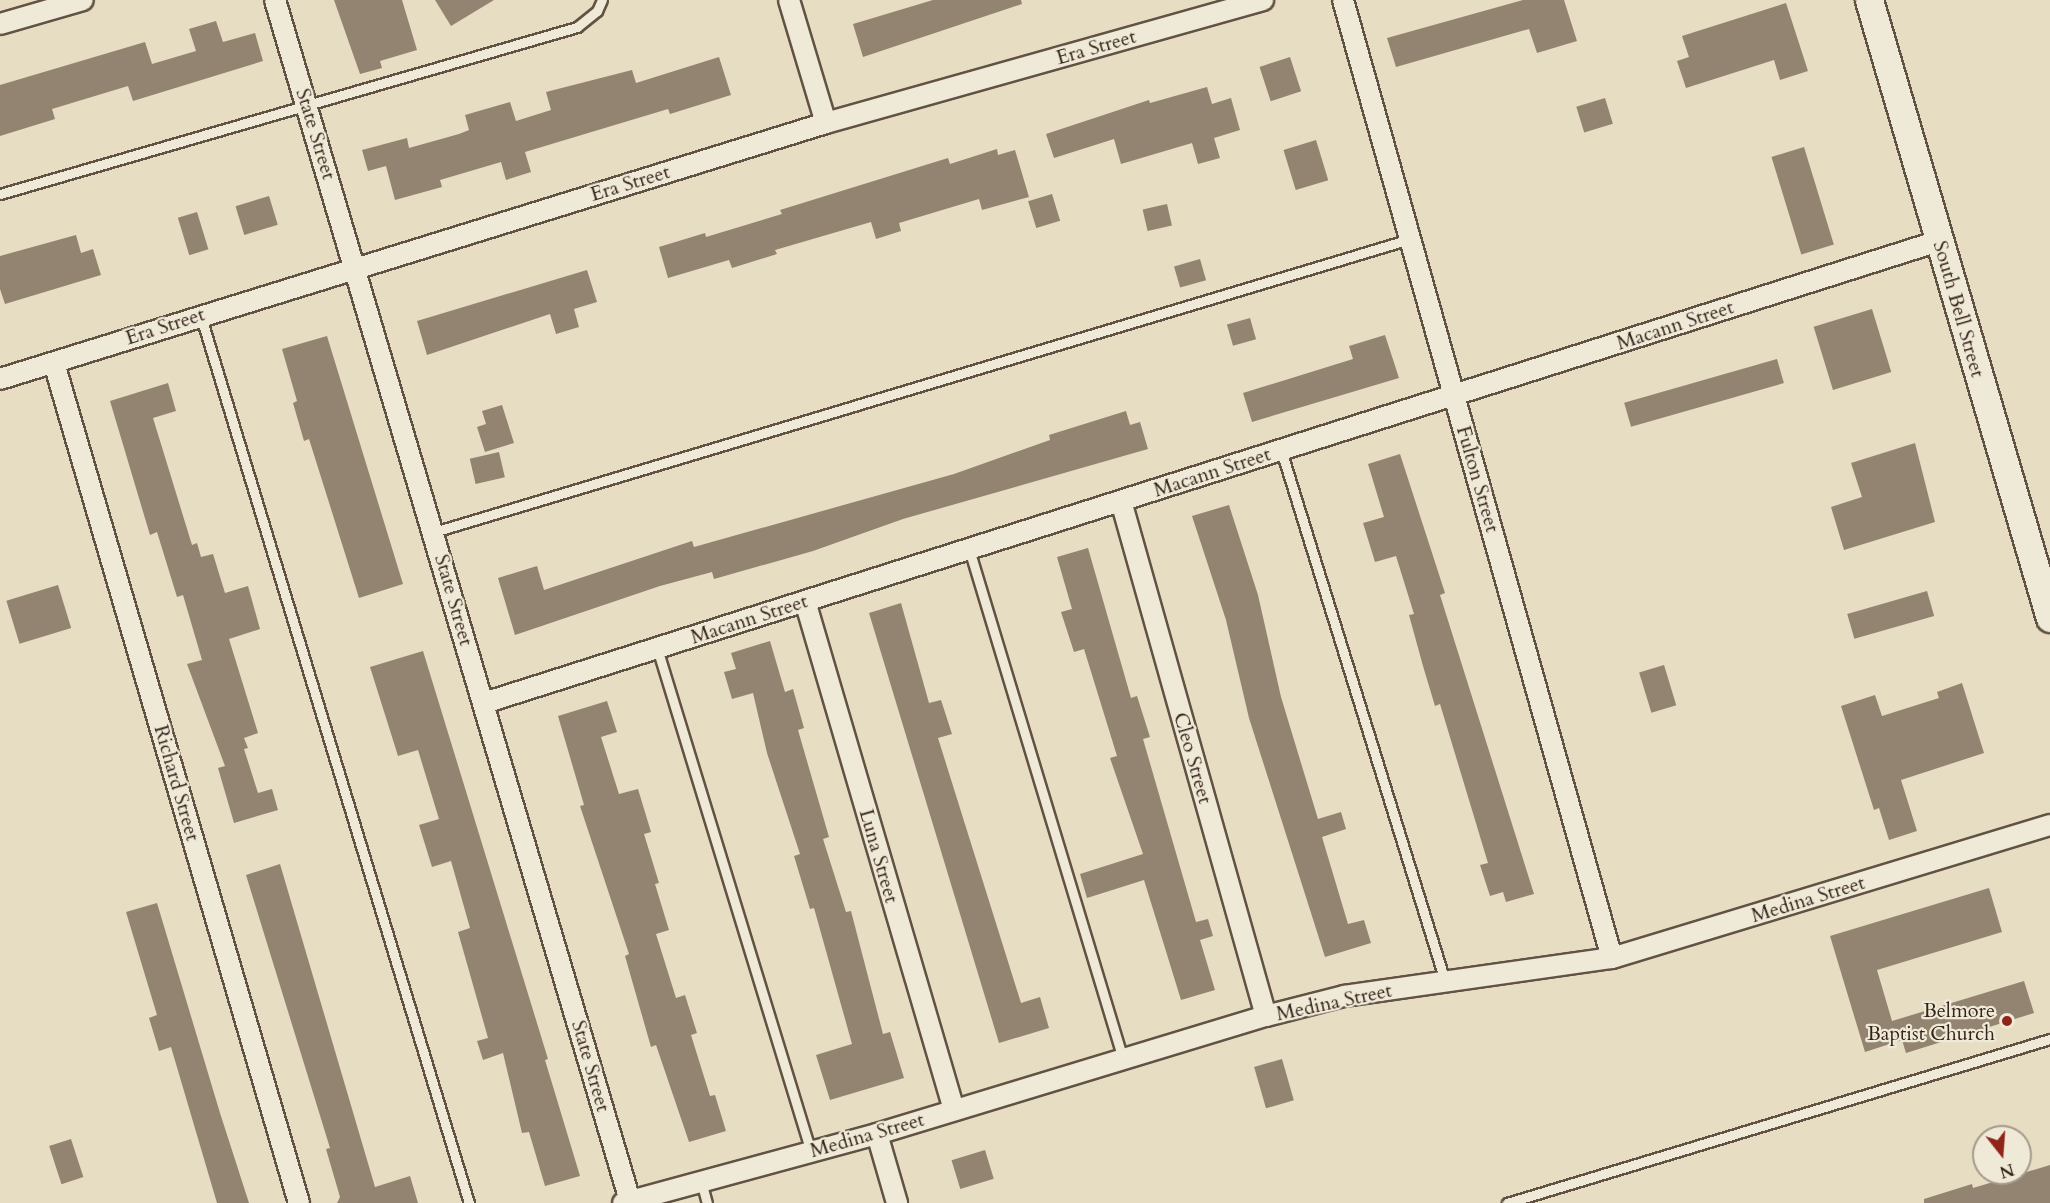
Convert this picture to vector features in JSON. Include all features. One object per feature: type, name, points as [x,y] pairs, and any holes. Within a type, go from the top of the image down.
[{"type":"main road","name":"South Bell Street","points":[[1869,0],[1939,241],[2045,584],[2050,618]]},
{"type":"street","points":[[0,24],[83,0]]},
{"type":"street","name":"State Street","points":[[275,0],[434,532],[627,1202]]},
{"type":"street","points":[[789,0],[826,123]]},
{"type":"street","name":"Era Street","points":[[0,379],[200,315],[826,123],[1263,0]]},
{"type":"street","name":"Fulton Street","points":[[1343,0],[1612,958]]},
{"type":"street","name":"Macann Street","points":[[484,703],[1939,241]]},
{"type":"street","name":"Richard Street","points":[[54,363],[299,1203]]},
{"type":"street","name":"Cleo Street","points":[[1121,501],[1266,1016]]},
{"type":"street","name":"Luna Street","points":[[805,601],[954,1110]]},
{"type":"street","name":"Medina Street","points":[[627,1202],[877,1134],[1266,1016],[1344,996],[1612,958],[2050,825]]},
{"type":"street","points":[[877,1134],[897,1203]]},
{"type":"lane","points":[[0,194],[577,27],[597,11],[602,0]]},
{"type":"lane","points":[[434,532],[1410,239]]},
{"type":"lane","points":[[200,315],[469,1203]]},
{"type":"lane","points":[[1281,450],[1445,981]]},
{"type":"lane","points":[[969,549],[1123,1059]]},
{"type":"lane","points":[[657,648],[811,1152]]},
{"type":"lane","points":[[1507,1203],[2050,1040]]},
{"type":"lane","points":[[701,1181],[707,1203]]},
{"type":"building","points":[[334,0],[402,0],[417,50],[380,61],[382,68],[360,74]]},
{"type":"building","points":[[435,0],[494,0],[451,26]]},
{"type":"building","points":[[933,0],[1021,0],[1022,4],[863,57],[853,24]]},
{"type":"building","points":[[1523,0],[1564,0],[1577,41],[1537,53],[1529,29],[1396,67],[1387,38]]},
{"type":"building","points":[[1786,3],[1808,71],[1780,80],[1774,60],[1686,88],[1677,61],[1689,57],[1682,36]]},
{"type":"building","points":[[216,21],[223,42],[255,33],[263,61],[133,101],[128,86],[52,109],[55,119],[0,136],[0,85],[145,42],[152,64],[196,51],[189,29]]},
{"type":"building","points":[[719,57],[731,95],[670,114],[668,109],[525,152],[531,172],[506,180],[501,162],[440,180],[442,187],[395,200],[386,166],[368,171],[362,150],[407,138],[409,148],[459,134],[469,130],[465,115],[510,102],[516,121],[551,110],[546,92],[632,70],[636,83]]},
{"type":"building","points":[[1290,57],[1301,91],[1271,101],[1260,67]]},
{"type":"building","points":[[1207,87],[1212,104],[1231,98],[1240,130],[1214,138],[1220,158],[1198,164],[1192,143],[1121,164],[1114,139],[1054,158],[1046,134],[1149,100],[1150,103]]},
{"type":"building","points":[[1605,98],[1613,124],[1584,133],[1576,107]]},
{"type":"building","points":[[1316,140],[1328,180],[1296,190],[1283,150]]},
{"type":"building","points":[[1804,147],[1834,245],[1801,254],[1771,157]]},
{"type":"building","points":[[997,149],[998,155],[1015,150],[1029,197],[982,210],[979,199],[899,223],[901,231],[876,239],[871,222],[775,250],[777,254],[732,268],[729,260],[668,278],[659,247],[705,233],[706,237],[782,214],[780,210],[948,158],[950,164]]},
{"type":"building","points":[[1052,194],[1060,221],[1036,228],[1028,201]]},
{"type":"building","points":[[269,196],[278,225],[244,235],[236,206]]},
{"type":"building","points":[[1167,204],[1172,225],[1148,231],[1143,210]]},
{"type":"building","points":[[197,212],[208,249],[189,255],[178,218]]},
{"type":"building","points":[[76,235],[81,253],[93,249],[101,275],[5,304],[0,289],[0,256]]},
{"type":"building","points":[[1200,259],[1206,280],[1180,288],[1174,266]]},
{"type":"building","points":[[587,270],[597,302],[574,309],[579,327],[556,334],[550,314],[427,355],[417,321]]},
{"type":"building","points":[[1872,309],[1891,372],[1833,390],[1814,327]]},
{"type":"building","points":[[1250,318],[1256,339],[1233,346],[1227,325]]},
{"type":"building","points":[[1385,335],[1399,378],[1252,422],[1243,393],[1353,359],[1349,346]]},
{"type":"building","points":[[327,336],[403,584],[359,598],[309,439],[304,441],[293,403],[297,401],[282,349]]},
{"type":"building","points":[[1777,359],[1784,383],[1631,427],[1624,403]]},
{"type":"building","points":[[168,383],[176,411],[153,418],[192,545],[197,543],[201,557],[213,554],[225,593],[248,586],[260,629],[229,639],[258,733],[244,738],[248,748],[244,749],[258,793],[272,789],[278,810],[234,823],[218,768],[225,766],[187,664],[202,660],[183,595],[177,597],[157,532],[150,535],[110,401]]},
{"type":"building","points":[[502,405],[514,443],[485,452],[477,427],[486,424],[482,411]]},
{"type":"building","points":[[1126,411],[1130,425],[1140,422],[1148,449],[903,519],[813,551],[714,579],[712,572],[660,586],[515,635],[498,578],[537,566],[544,590],[692,541],[694,547],[954,474],[1050,440],[1049,435]]},
{"type":"building","points":[[1915,443],[1935,522],[1844,550],[1831,507],[1862,497],[1851,463]]},
{"type":"building","points":[[499,452],[505,477],[476,484],[470,459]]},
{"type":"building","points":[[1400,454],[1445,593],[1440,595],[1534,894],[1506,902],[1503,892],[1490,896],[1480,865],[1488,863],[1440,704],[1435,706],[1423,666],[1409,615],[1414,614],[1396,556],[1375,562],[1363,523],[1384,517],[1368,464]]},
{"type":"building","points":[[1229,505],[1258,595],[1281,697],[1318,819],[1341,812],[1346,829],[1322,837],[1348,924],[1364,920],[1371,943],[1325,957],[1249,718],[1226,620],[1192,516]]},
{"type":"building","points":[[1088,548],[1131,698],[1137,696],[1150,737],[1143,739],[1196,922],[1208,919],[1213,936],[1200,940],[1215,990],[1181,1000],[1144,880],[1087,898],[1080,874],[1143,854],[1110,758],[1117,756],[1084,649],[1074,652],[1061,612],[1072,609],[1057,557]]},
{"type":"building","points":[[58,585],[71,628],[20,644],[6,601]]},
{"type":"building","points":[[1927,591],[1934,616],[1854,639],[1847,614]]},
{"type":"building","points":[[901,603],[929,703],[941,700],[952,734],[938,738],[1021,1003],[1040,997],[1049,1028],[999,1043],[869,613]]},
{"type":"building","points":[[770,641],[785,692],[793,689],[804,728],[798,730],[829,837],[823,839],[846,912],[851,911],[883,1034],[890,1032],[904,1078],[830,1100],[816,1055],[852,1044],[814,908],[810,909],[794,856],[800,854],[767,753],[753,693],[732,699],[724,672],[736,669],[731,653]]},
{"type":"building","points":[[423,651],[548,1059],[545,1060],[580,1176],[545,1186],[529,1132],[522,1133],[503,1053],[483,1060],[477,1041],[488,1038],[458,932],[470,928],[451,861],[432,867],[419,825],[439,819],[418,750],[398,756],[370,667]]},
{"type":"building","points":[[1664,665],[1676,705],[1651,713],[1639,673]]},
{"type":"building","points":[[1962,683],[1984,753],[1901,780],[1917,831],[1889,840],[1879,808],[1874,810],[1841,706],[1875,695],[1882,716],[1939,698],[1937,692]]},
{"type":"building","points":[[607,701],[617,732],[601,737],[619,794],[638,789],[651,832],[644,834],[659,883],[655,884],[669,930],[656,934],[676,998],[685,995],[697,1033],[691,1035],[710,1096],[715,1095],[726,1131],[689,1142],[656,1045],[651,1047],[625,956],[629,954],[580,806],[584,805],[558,716]]},
{"type":"building","points":[[280,864],[375,1187],[410,1176],[418,1203],[337,1203],[340,1197],[326,1149],[330,1148],[246,875]]},
{"type":"building","points":[[1989,888],[2002,932],[1877,970],[1892,1021],[2024,981],[2034,1013],[1906,1053],[1902,1040],[1865,1052],[1830,936]]},
{"type":"building","points":[[157,903],[249,1203],[217,1203],[171,1047],[159,1051],[149,1018],[157,1015],[126,912]]},
{"type":"building","points":[[1282,1059],[1294,1100],[1266,1108],[1254,1067]]},
{"type":"building","points":[[71,1139],[83,1177],[61,1184],[49,1146]]},
{"type":"building","points":[[985,1150],[994,1179],[960,1189],[952,1160]]},
{"type":"building","points":[[2050,1165],[2050,1203],[1924,1203],[1924,1199],[1972,1184],[1973,1188],[1983,1185],[2032,1185],[2032,1170]]},
{"type":"place","name":"Belmore Baptist Church","points":[[2007,1021]]}]
